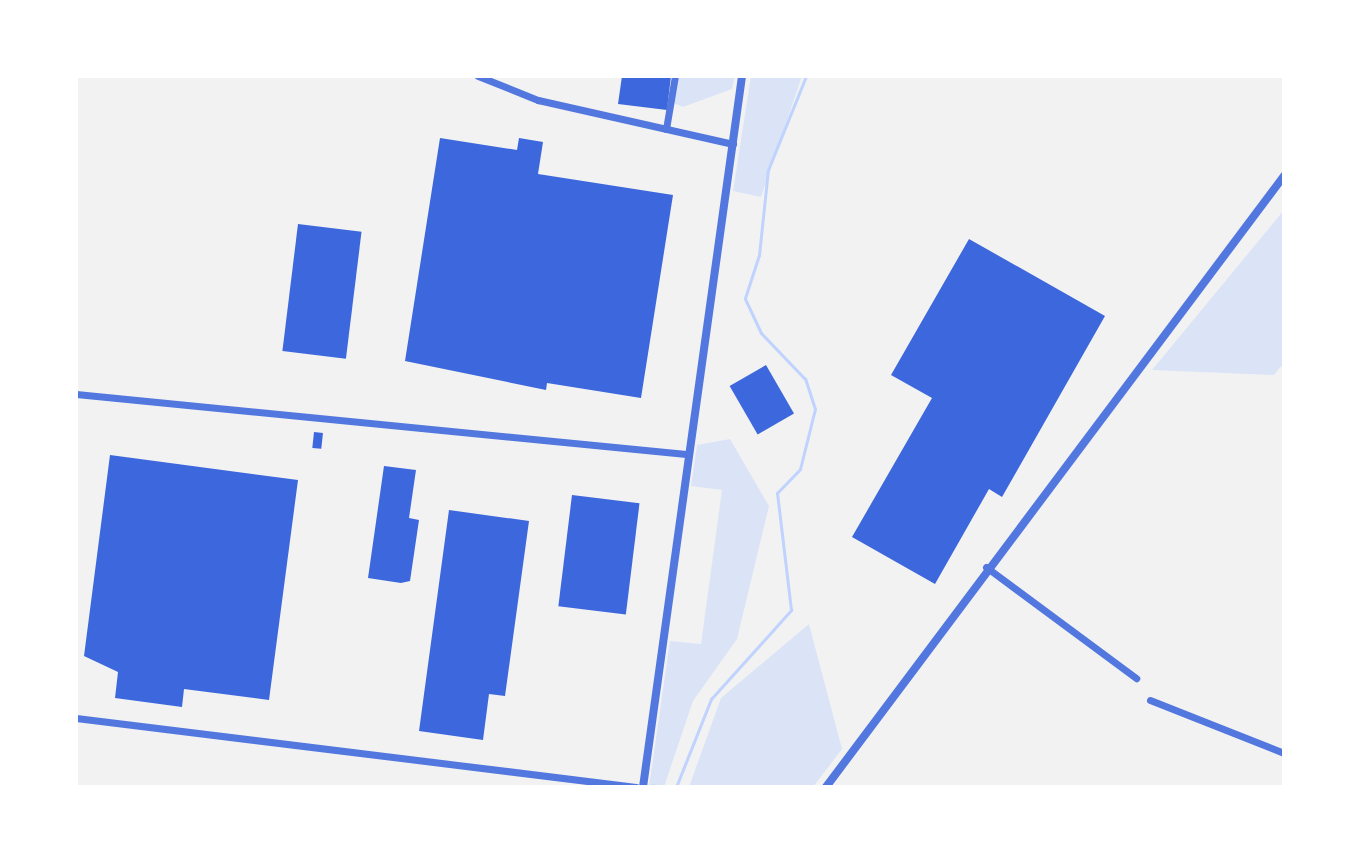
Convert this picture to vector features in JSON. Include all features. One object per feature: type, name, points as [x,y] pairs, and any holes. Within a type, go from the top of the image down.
[{"type":"street","points":[[478,76],[538,100],[733,144]]},
{"type":"street","points":[[666,129],[675,76]]},
{"type":"street","points":[[643,787],[686,454],[742,76]]},
{"type":"street","points":[[826,787],[986,567],[1284,176]]},
{"type":"street","points":[[76,394],[686,454]]},
{"type":"street","points":[[986,567],[1136,678]]},
{"type":"street","points":[[1150,700],[1284,753]]},
{"type":"street","points":[[76,718],[636,787]]},
{"type":"shaded area","points":[[678,76],[735,76],[732,89],[683,107],[673,103]]},
{"type":"shaded area","points":[[751,76],[802,76],[761,197],[733,191]]},
{"type":"shaded area","points":[[1284,210],[1284,363],[1274,375],[1152,370]]},
{"type":"shaded area","points":[[730,439],[769,506],[737,639],[693,701],[664,787],[649,787],[670,641],[701,644],[722,490],[691,486],[697,445]]},
{"type":"shaded area","points":[[809,624],[842,749],[813,787],[689,787],[721,698]]},
{"type":"building","points":[[622,76],[671,76],[667,110],[618,104]]},
{"type":"building","points":[[440,138],[517,150],[519,138],[543,142],[538,174],[673,195],[641,398],[547,383],[546,390],[405,361]]},
{"type":"building","points":[[298,224],[362,232],[346,359],[282,351]]},
{"type":"building","points":[[969,239],[1105,316],[1002,497],[989,489],[935,584],[852,537],[932,398],[891,375]]},
{"type":"building","points":[[766,365],[794,413],[758,434],[730,386]]},
{"type":"building","points":[[314,432],[323,433],[321,449],[312,448]]},
{"type":"building","points":[[110,455],[298,480],[269,700],[184,689],[182,707],[115,698],[118,672],[84,656]]},
{"type":"building","points":[[384,466],[416,470],[409,518],[419,520],[410,581],[401,583],[368,578]]},
{"type":"building","points":[[572,495],[639,503],[626,614],[558,606]]},
{"type":"building","points":[[449,510],[529,521],[505,696],[489,694],[483,740],[419,731]]},
{"type":"waterway","points":[[676,787],[711,699],[791,610],[777,493],[800,469],[815,409],[805,379],[761,333],[745,298],[759,255],[768,170],[806,76]]}]
